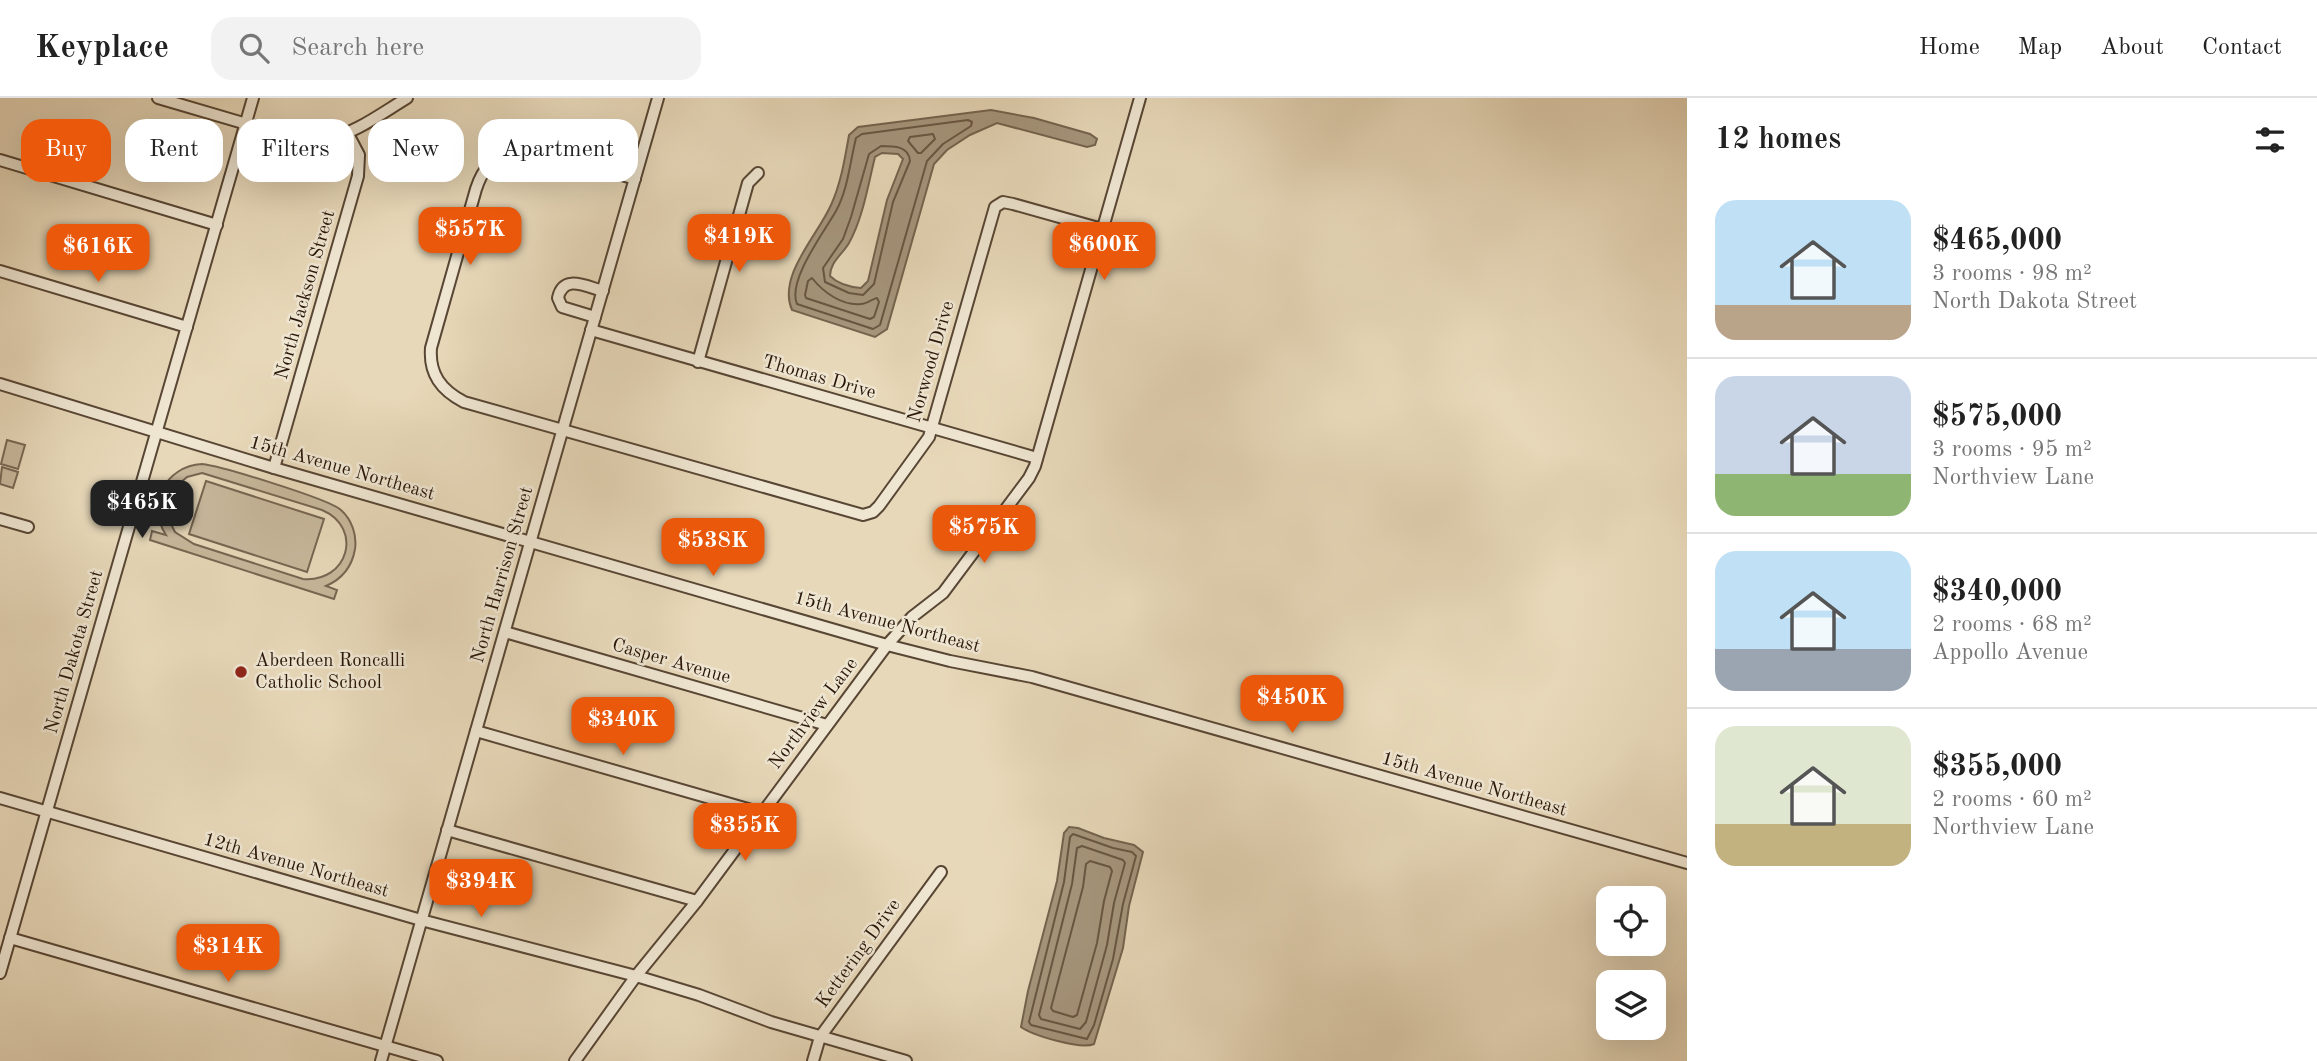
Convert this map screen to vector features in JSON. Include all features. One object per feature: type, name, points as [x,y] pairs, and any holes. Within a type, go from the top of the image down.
[{"type":"street","points":[[158,98],[237,122]]},
{"type":"street","name":"North Dakota Street","points":[[247,119],[253,98]]},
{"type":"street","points":[[354,128],[407,98]]},
{"type":"street","name":"North Harrison Street","points":[[638,168],[658,98]]},
{"type":"street","name":"Northview Lane","points":[[575,1061],[636,976],[696,901],[887,645],[912,617],[943,593],[1029,478],[1140,98]]},
{"type":"street","name":"North Jackson Street","points":[[274,468],[358,176],[359,155],[354,145]]},
{"type":"street","name":"North Dakota Street","points":[[0,973],[237,153]]},
{"type":"street","points":[[0,160],[217,225]]},
{"type":"street","points":[[698,362],[748,183],[758,173]]},
{"type":"street","name":"Norwood Drive","points":[[478,180],[431,348],[433,372],[446,390],[464,402],[863,515],[873,512],[879,506],[926,443],[995,207],[1003,202],[1013,204],[1102,229]]},
{"type":"street","name":"North Harrison Street","points":[[381,1061],[634,182]]},
{"type":"street","points":[[0,271],[187,327]]},
{"type":"street","points":[[595,317],[562,307],[558,298],[560,289],[574,282],[603,291]]},
{"type":"street","name":"Thomas Drive","points":[[591,330],[1037,458]]},
{"type":"street","name":"15th Avenue Northeast","points":[[1,387],[887,645],[1032,677],[1687,863]]},
{"type":"street","points":[[0,519],[28,527]]},
{"type":"street","name":"Casper Avenue","points":[[505,632],[827,725]]},
{"type":"street","points":[[476,731],[762,813]]},
{"type":"street","name":"12th Avenue Northeast","points":[[0,798],[421,920],[636,976],[820,1037],[906,1061]]},
{"type":"street","points":[[447,830],[696,901]]},
{"type":"street","name":"Kettering Drive","points":[[813,1061],[820,1037],[941,872]]},
{"type":"street","points":[[10,938],[437,1061]]},
{"type":"shaded area","points":[[7,440],[25,445],[18,469],[1,464]]},
{"type":"shaded area","points":[[202,464],[251,477],[317,498],[341,510],[351,523],[355,544],[354,555],[345,572],[326,586],[337,590],[334,599],[150,540],[152,531],[166,535],[158,512],[163,489],[169,479],[189,466]],"holes":[[[202,473],[322,510],[335,518],[343,529],[345,553],[340,564],[331,572],[318,578],[303,579],[194,544],[175,532],[166,514],[170,492],[187,477]]]},
{"type":"shaded area","points":[[2,467],[18,472],[13,488],[0,484]]},
{"type":"shaded area","points":[[206,481],[324,519],[307,572],[189,534]]},
{"type":"water","points":[[991,110],[1034,118],[1090,134],[1097,139],[1095,145],[1087,147],[997,123],[970,135],[947,150],[934,164],[887,329],[875,337],[792,310],[789,297],[794,270],[834,197],[849,135],[858,127]],"holes":[[[882,153],[898,154],[903,159],[887,200],[868,281],[861,288],[840,283],[830,276],[831,271],[858,223],[875,157]]]},
{"type":"water","points":[[1069,827],[1134,845],[1143,852],[1129,906],[1123,948],[1094,1044],[1088,1045],[1057,1041],[1021,1027],[1057,881],[1064,833]]},
{"type":"place","name":"Aberdeen Roncalli Catholic School","points":[[241,672]]}]
